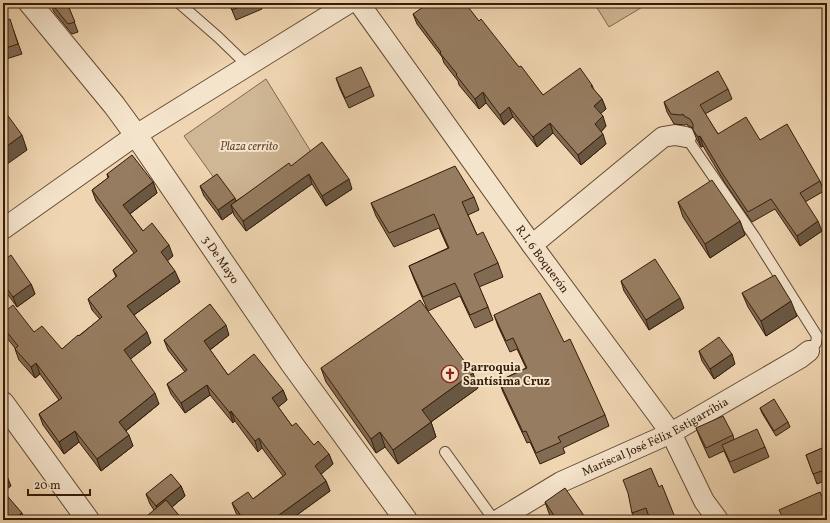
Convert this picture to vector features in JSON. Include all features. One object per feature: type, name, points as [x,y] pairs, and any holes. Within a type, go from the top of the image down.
[{"type":"street","name":"3 De Mayo","points":[[30,3],[114,105],[136,135],[292,364],[406,520]]},
{"type":"street","points":[[3,230],[136,135],[350,3]]},
{"type":"street","name":"R.I. 6 Boquerón","points":[[359,3],[532,245],[670,433],[704,501],[718,520]]},
{"type":"street","points":[[532,245],[663,137],[675,135],[686,137]]},
{"type":"street","name":"Mariscal José Félix Estigarribia","points":[[498,520],[560,482],[670,433],[800,358],[809,350]]},
{"type":"street","points":[[3,403],[88,520]]},
{"type":"lane","points":[[179,3],[248,66]]},
{"type":"lane","points":[[686,137],[754,236],[817,336],[816,343],[809,350]]},
{"type":"lane","points":[[445,452],[494,520]]},
{"type":"green space","points":[[594,3],[649,3],[609,27]]},
{"type":"green space","name":"Plaza cerrito","points":[[266,79],[313,155],[237,210],[184,136]]},
{"type":"building","points":[[51,3],[67,3],[75,22],[68,24]]},
{"type":"building","points":[[229,3],[249,3],[232,10]]},
{"type":"building","points":[[429,3],[465,3],[479,21],[481,19],[519,67],[521,66],[543,95],[580,68],[592,85],[591,86],[602,99],[594,106],[603,116],[595,124],[603,134],[578,155],[550,123],[533,137],[509,107],[500,115],[483,92],[475,99],[456,75],[457,74],[440,53],[441,52],[413,14]]},
{"type":"building","points":[[10,19],[18,44],[3,49],[3,21]]},
{"type":"building","points":[[361,67],[370,86],[345,98],[336,78]]},
{"type":"building","points":[[718,71],[728,89],[700,105],[718,134],[746,117],[760,140],[787,124],[820,181],[800,193],[818,221],[797,236],[771,199],[748,212],[700,136],[698,137],[693,130],[693,124],[690,119],[683,114],[671,114],[664,102]]},
{"type":"building","points":[[3,109],[22,135],[3,149]]},
{"type":"building","points":[[322,142],[349,179],[322,196],[309,174],[243,221],[231,205],[289,163],[291,166]]},
{"type":"building","points":[[132,155],[153,182],[123,205],[143,231],[152,223],[169,245],[161,252],[175,271],[127,306],[147,332],[124,350],[155,393],[119,422],[129,435],[97,459],[75,431],[59,442],[39,414],[62,398],[36,363],[31,367],[15,349],[18,346],[3,327],[3,313],[13,305],[34,332],[42,326],[62,349],[102,317],[88,299],[117,276],[113,270],[137,251],[92,190],[109,177],[107,174]]},
{"type":"building","points":[[455,166],[474,197],[462,202],[477,235],[483,232],[498,263],[474,274],[488,307],[470,315],[455,283],[423,297],[409,266],[449,248],[434,214],[389,233],[371,203]]},
{"type":"building","points":[[217,174],[235,198],[218,210],[200,186]]},
{"type":"building","points":[[712,180],[740,221],[705,244],[678,202]]},
{"type":"building","points":[[11,255],[31,284],[13,297],[3,283],[3,261]]},
{"type":"building","points":[[655,259],[680,298],[646,320],[621,281]]},
{"type":"building","points":[[775,275],[791,301],[761,321],[742,293]]},
{"type":"building","points":[[540,293],[564,342],[570,339],[605,415],[558,437],[561,442],[536,453],[526,431],[523,432],[499,381],[527,368],[513,338],[506,341],[494,315]]},
{"type":"building","points":[[420,300],[473,373],[422,410],[431,422],[393,450],[380,432],[371,439],[321,368]]},
{"type":"building","points":[[210,304],[226,325],[204,341],[228,375],[254,354],[283,390],[272,398],[292,426],[296,423],[314,445],[318,441],[329,454],[315,466],[326,481],[272,520],[244,520],[232,503],[248,492],[253,499],[286,474],[259,438],[255,441],[231,411],[230,413],[207,385],[181,403],[167,384],[187,370],[164,340]]},
{"type":"building","points":[[719,337],[732,354],[710,369],[699,351]]},
{"type":"building","points":[[774,399],[788,422],[774,431],[760,408]]},
{"type":"building","points":[[723,416],[733,435],[706,448],[696,428]]},
{"type":"building","points":[[757,429],[765,447],[730,462],[722,445]]},
{"type":"building","points":[[827,446],[827,469],[813,474],[806,455]]},
{"type":"building","points":[[651,468],[659,487],[662,485],[676,520],[650,520],[646,508],[632,513],[628,493],[623,480]]},
{"type":"building","points":[[3,470],[7,476],[3,479]]},
{"type":"building","points":[[171,474],[181,486],[156,506],[146,494]]},
{"type":"building","points":[[565,488],[587,520],[557,520],[545,502]]},
{"type":"building","points":[[3,491],[22,513],[19,515],[22,520],[3,520]]},
{"type":"building","points":[[820,492],[827,509],[827,520],[784,520],[779,510]]},
{"type":"building","points":[[166,500],[183,520],[142,520]]},
{"type":"place","name":"Parroquia Santísima Cruz","points":[[450,374]]}]
